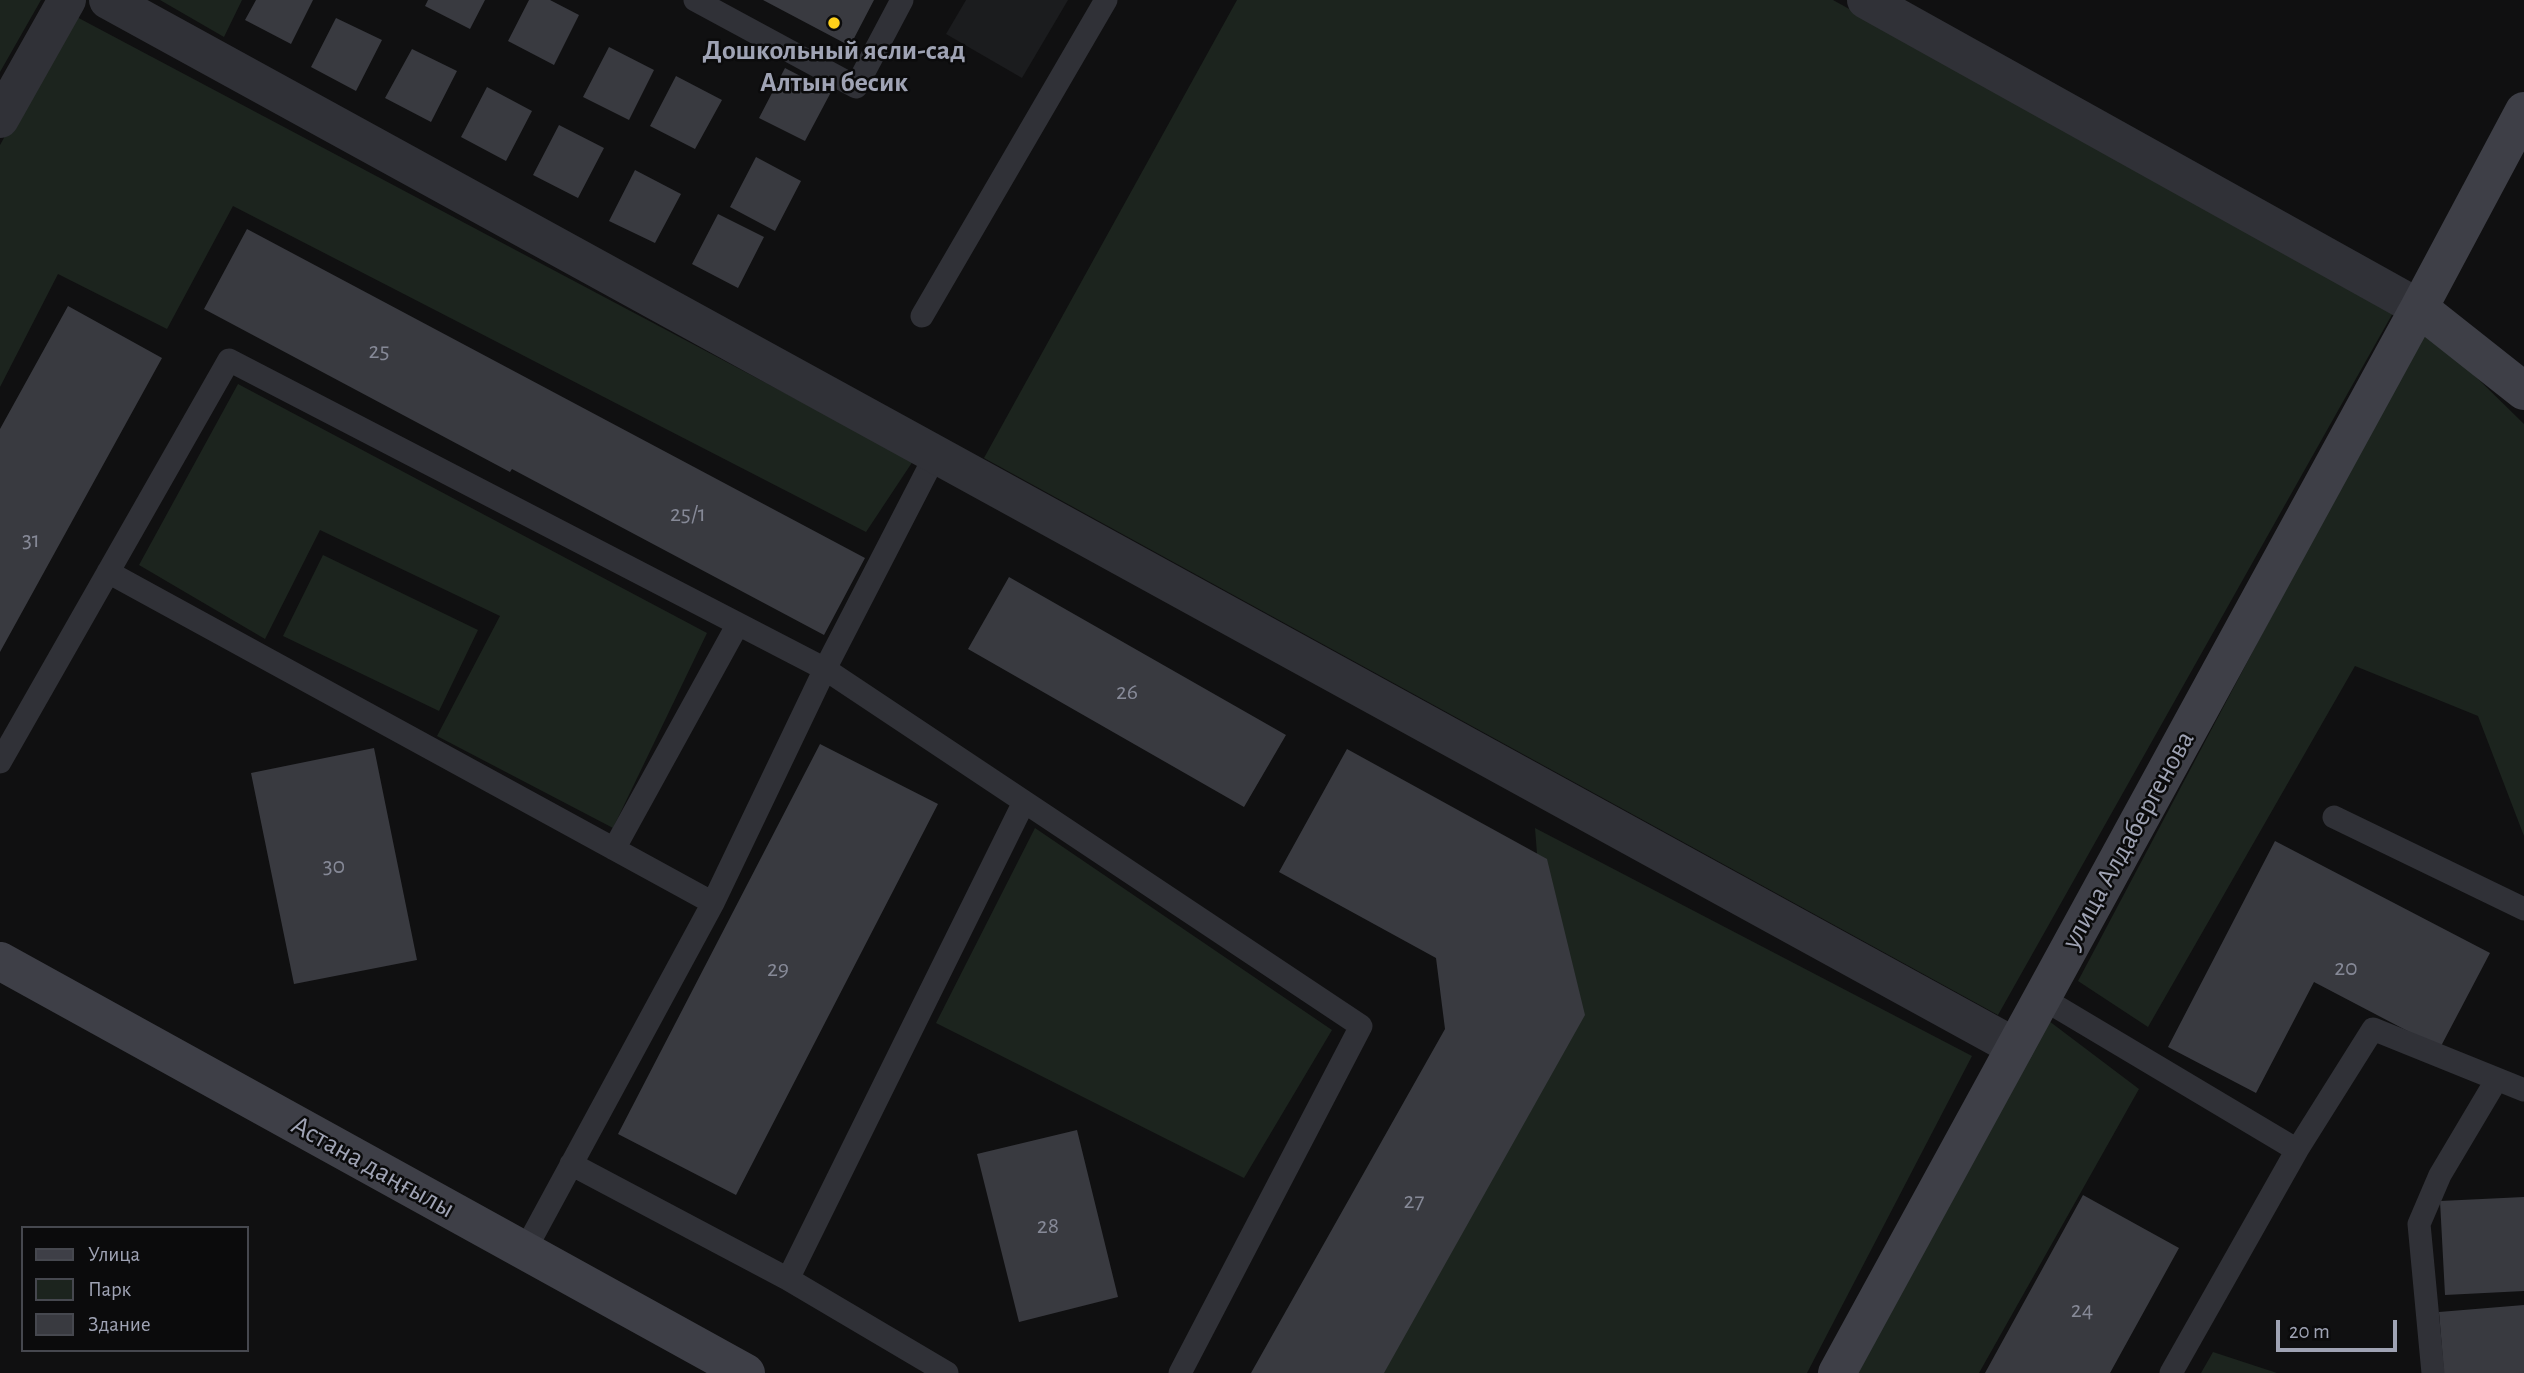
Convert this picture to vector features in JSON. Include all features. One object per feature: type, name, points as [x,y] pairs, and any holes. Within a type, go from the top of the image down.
[{"type":"street","points":[[0,119],[67,0]]},
{"type":"street","points":[[108,0],[2015,1047]]},
{"type":"street","points":[[1866,0],[2419,308],[2524,391]]},
{"type":"street","name":"улица Алдабергенова","points":[[1837,1373],[2524,111]]},
{"type":"street","name":"Астана даңғылы","points":[[0,961],[746,1373]]},
{"type":"lane","points":[[695,0],[856,87],[902,0]]},
{"type":"lane","points":[[922,316],[1107,0]]},
{"type":"lane","points":[[0,762],[229,360],[825,669],[1361,1026],[1180,1373]]},
{"type":"lane","points":[[525,1251],[713,903],[825,669],[936,454]]},
{"type":"lane","points":[[108,572],[713,903]]},
{"type":"lane","points":[[614,849],[738,624]]},
{"type":"lane","points":[[788,1279],[1024,802]]},
{"type":"lane","points":[[2334,817],[2524,909]]},
{"type":"lane","points":[[2042,998],[2297,1150]]},
{"type":"lane","points":[[2171,1373],[2297,1150],[2373,1029],[2524,1090]]},
{"type":"lane","points":[[2433,1373],[2419,1224],[2440,1175],[2497,1079]]},
{"type":"lane","points":[[571,1164],[788,1279],[947,1373]]},
{"type":"shaded area","points":[[966,0],[1068,0],[1022,78],[946,34]]},
{"type":"green space","points":[[0,0],[41,0],[0,72]]},
{"type":"green space","points":[[160,0],[242,0],[224,37]]},
{"type":"green space","points":[[1237,0],[1833,0],[2394,311],[1998,1015],[984,458]]},
{"type":"green space","points":[[73,15],[913,461],[866,532],[233,206],[167,329],[58,274],[0,387],[0,145]]},
{"type":"green space","points":[[2425,327],[2524,424],[2524,836],[2478,716],[2355,666],[2148,1027],[2078,981]]},
{"type":"green space","points":[[238,384],[707,633],[613,828],[437,736],[500,616],[320,530],[265,639],[139,565]]},
{"type":"green space","points":[[323,555],[478,630],[439,711],[283,636]]},
{"type":"green space","points":[[1035,828],[1332,1030],[1244,1178],[936,1023]]},
{"type":"green space","points":[[1535,828],[1972,1056],[1807,1373],[1379,1373],[1552,1047]]},
{"type":"green space","points":[[2049,1021],[2139,1089],[1979,1373],[1857,1373]]},
{"type":"green space","points":[[2213,1352],[2277,1373],[2201,1373]]},
{"type":"building","points":[[256,0],[313,0],[291,44],[245,20]]},
{"type":"building","points":[[428,0],[485,0],[470,29],[425,6]]},
{"type":"building","points":[[529,0],[550,0],[579,15],[554,65],[508,41]]},
{"type":"building","name":"Дошкольный ясли-сад Алтын бесик","points":[[763,0],[874,0],[850,46]]},
{"type":"building","points":[[336,18],[382,40],[356,91],[311,67]]},
{"type":"building","points":[[609,47],[654,70],[629,120],[583,97]]},
{"type":"building","points":[[412,49],[457,71],[431,122],[385,98]]},
{"type":"building","points":[[785,68],[831,92],[805,141],[759,118]]},
{"type":"building","points":[[676,76],[722,100],[695,149],[650,126]]},
{"type":"building","points":[[487,87],[532,111],[506,161],[461,137]]},
{"type":"building","points":[[559,125],[604,148],[578,198],[533,175]]},
{"type":"building","points":[[756,157],[801,181],[775,231],[730,207]]},
{"type":"building","points":[[635,170],[681,194],[655,243],[609,221]]},
{"type":"building","points":[[718,214],[764,237],[738,288],[692,264]]},
{"type":"building","points":[[247,229],[865,558],[824,635],[204,309]]},
{"type":"building","points":[[68,306],[162,358],[0,652],[0,429]]},
{"type":"building","points":[[1009,577],[1286,735],[1244,807],[968,649]]},
{"type":"building","points":[[820,744],[938,804],[736,1195],[618,1134]]},
{"type":"building","points":[[374,748],[417,960],[294,984],[251,773]]},
{"type":"building","points":[[1347,749],[1547,859],[1585,1015],[1384,1373],[1251,1373],[1445,1029],[1436,958],[1279,872]]},
{"type":"building","points":[[2275,841],[2490,953],[2440,1048],[2314,982],[2256,1093],[2168,1047]]},
{"type":"building","points":[[1077,1130],[1118,1297],[1019,1322],[977,1154]]},
{"type":"building","points":[[2083,1195],[2179,1248],[2110,1373],[1985,1373]]},
{"type":"building","points":[[2524,1197],[2524,1291],[2445,1295],[2440,1201]]},
{"type":"building","points":[[2524,1305],[2524,1373],[2444,1373],[2439,1312]]},
{"type":"place","name":"Дошкольный ясли-сад Алтын бесик","points":[[834,23]]}]
